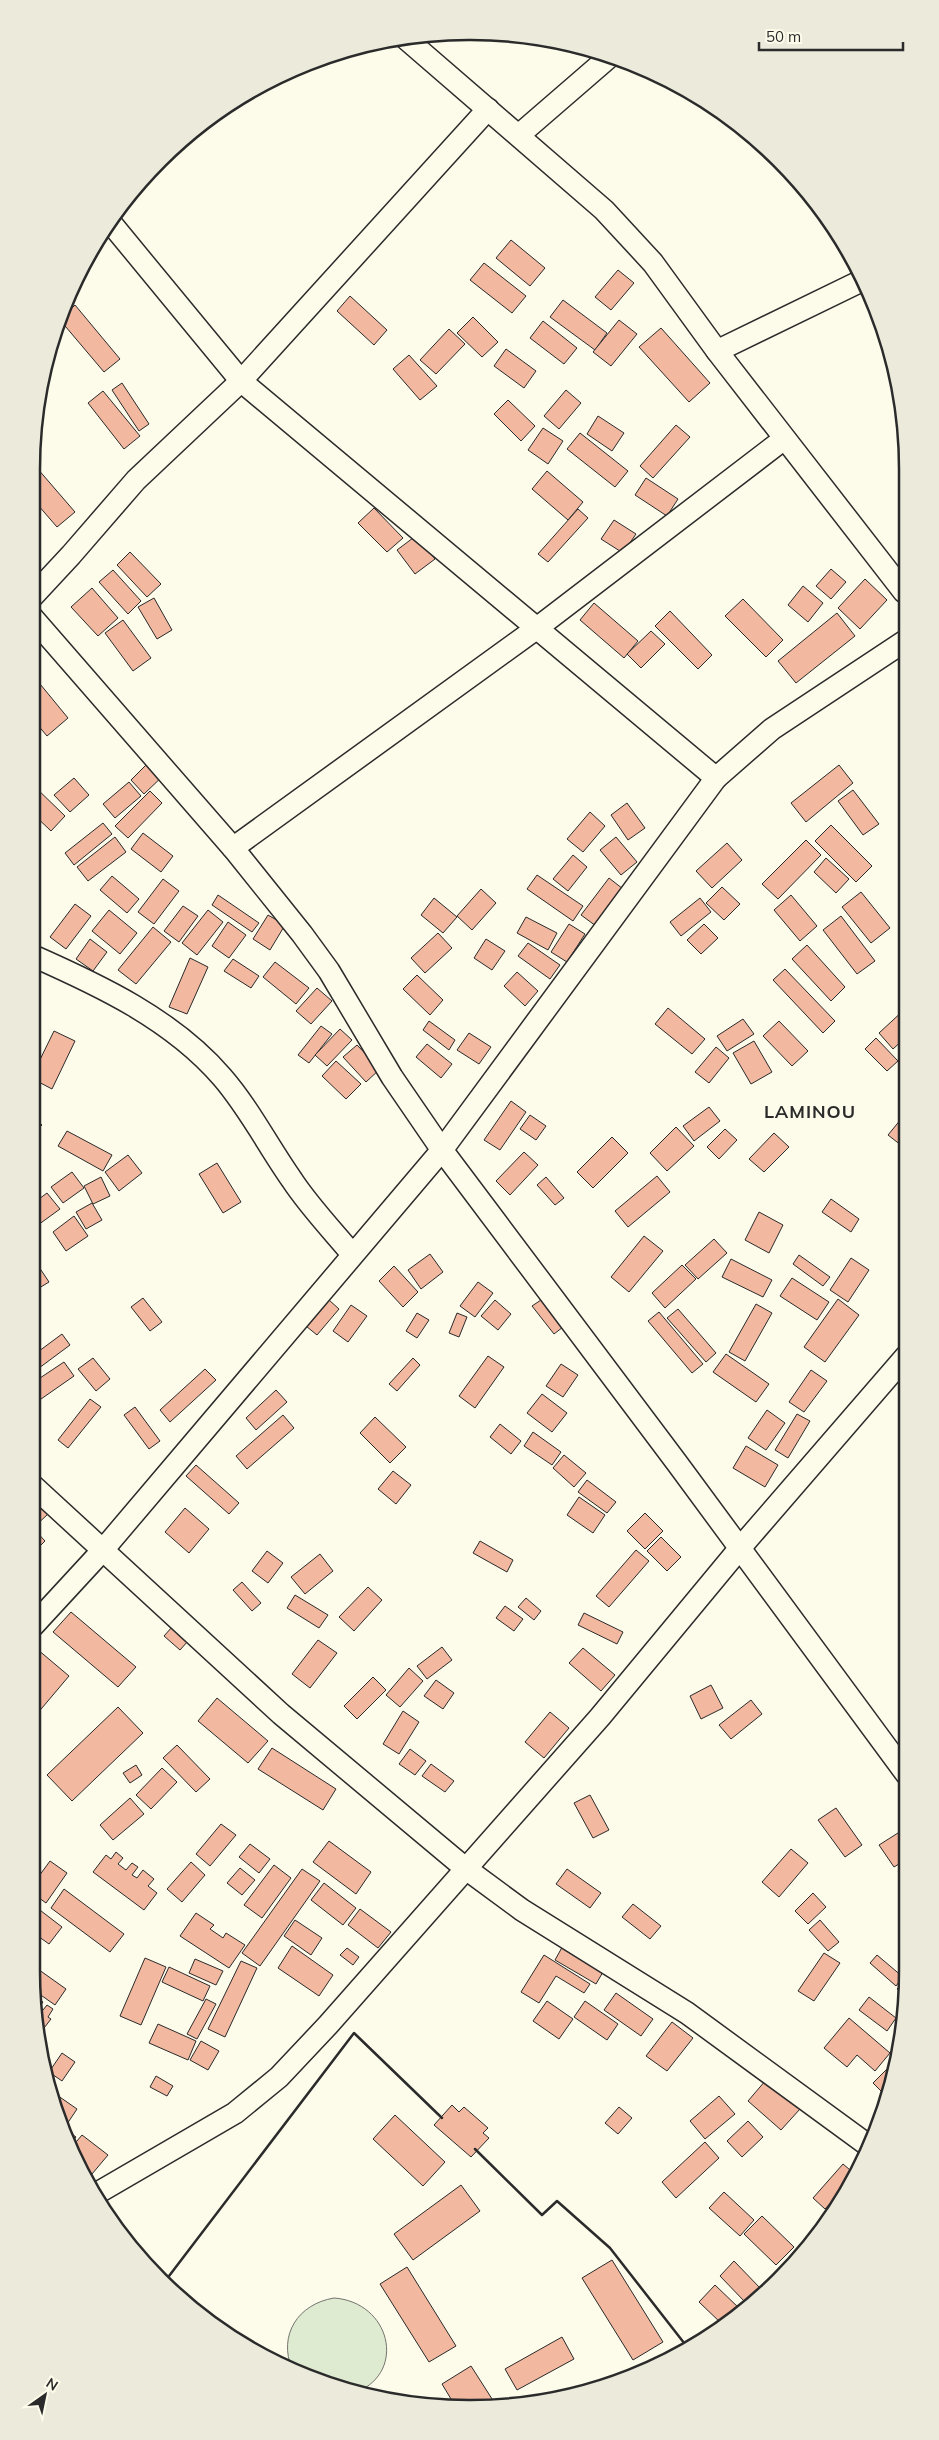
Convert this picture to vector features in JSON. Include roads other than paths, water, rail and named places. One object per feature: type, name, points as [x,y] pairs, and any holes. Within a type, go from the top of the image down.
[{"type":"street","points":[[412,44],[604,210],[653,262],[717,352],[784,439],[899,578]]},
{"type":"street","points":[[519,135],[604,62]]},
{"type":"street","points":[[40,589],[72,556],[136,480],[241,381],[488,110]]},
{"type":"street","points":[[115,228],[241,381],[716,778]]},
{"type":"street","points":[[717,352],[856,283]]},
{"type":"street","points":[[233,848],[537,628],[784,439]]},
{"type":"street","points":[[40,626],[233,848],[329,971],[392,1077],[442,1150],[899,1764]]},
{"type":"street","points":[[40,1618],[102,1550],[442,1150],[716,778],[772,729],[899,645]]},
{"type":"street","points":[[40,959],[123,998],[160,1023],[203,1058],[222,1076],[292,1180],[352,1254]]},
{"type":"street","points":[[101,2191],[235,2113],[257,2097],[328,2026],[465,1868],[600,1717],[740,1548],[899,1364]]},
{"type":"street","points":[[40,1492],[281,1714],[465,1868],[522,1910],[687,2013],[863,2142]]},
{"type":"district","name":"LAMINOU","points":[[810,1112]]}]
